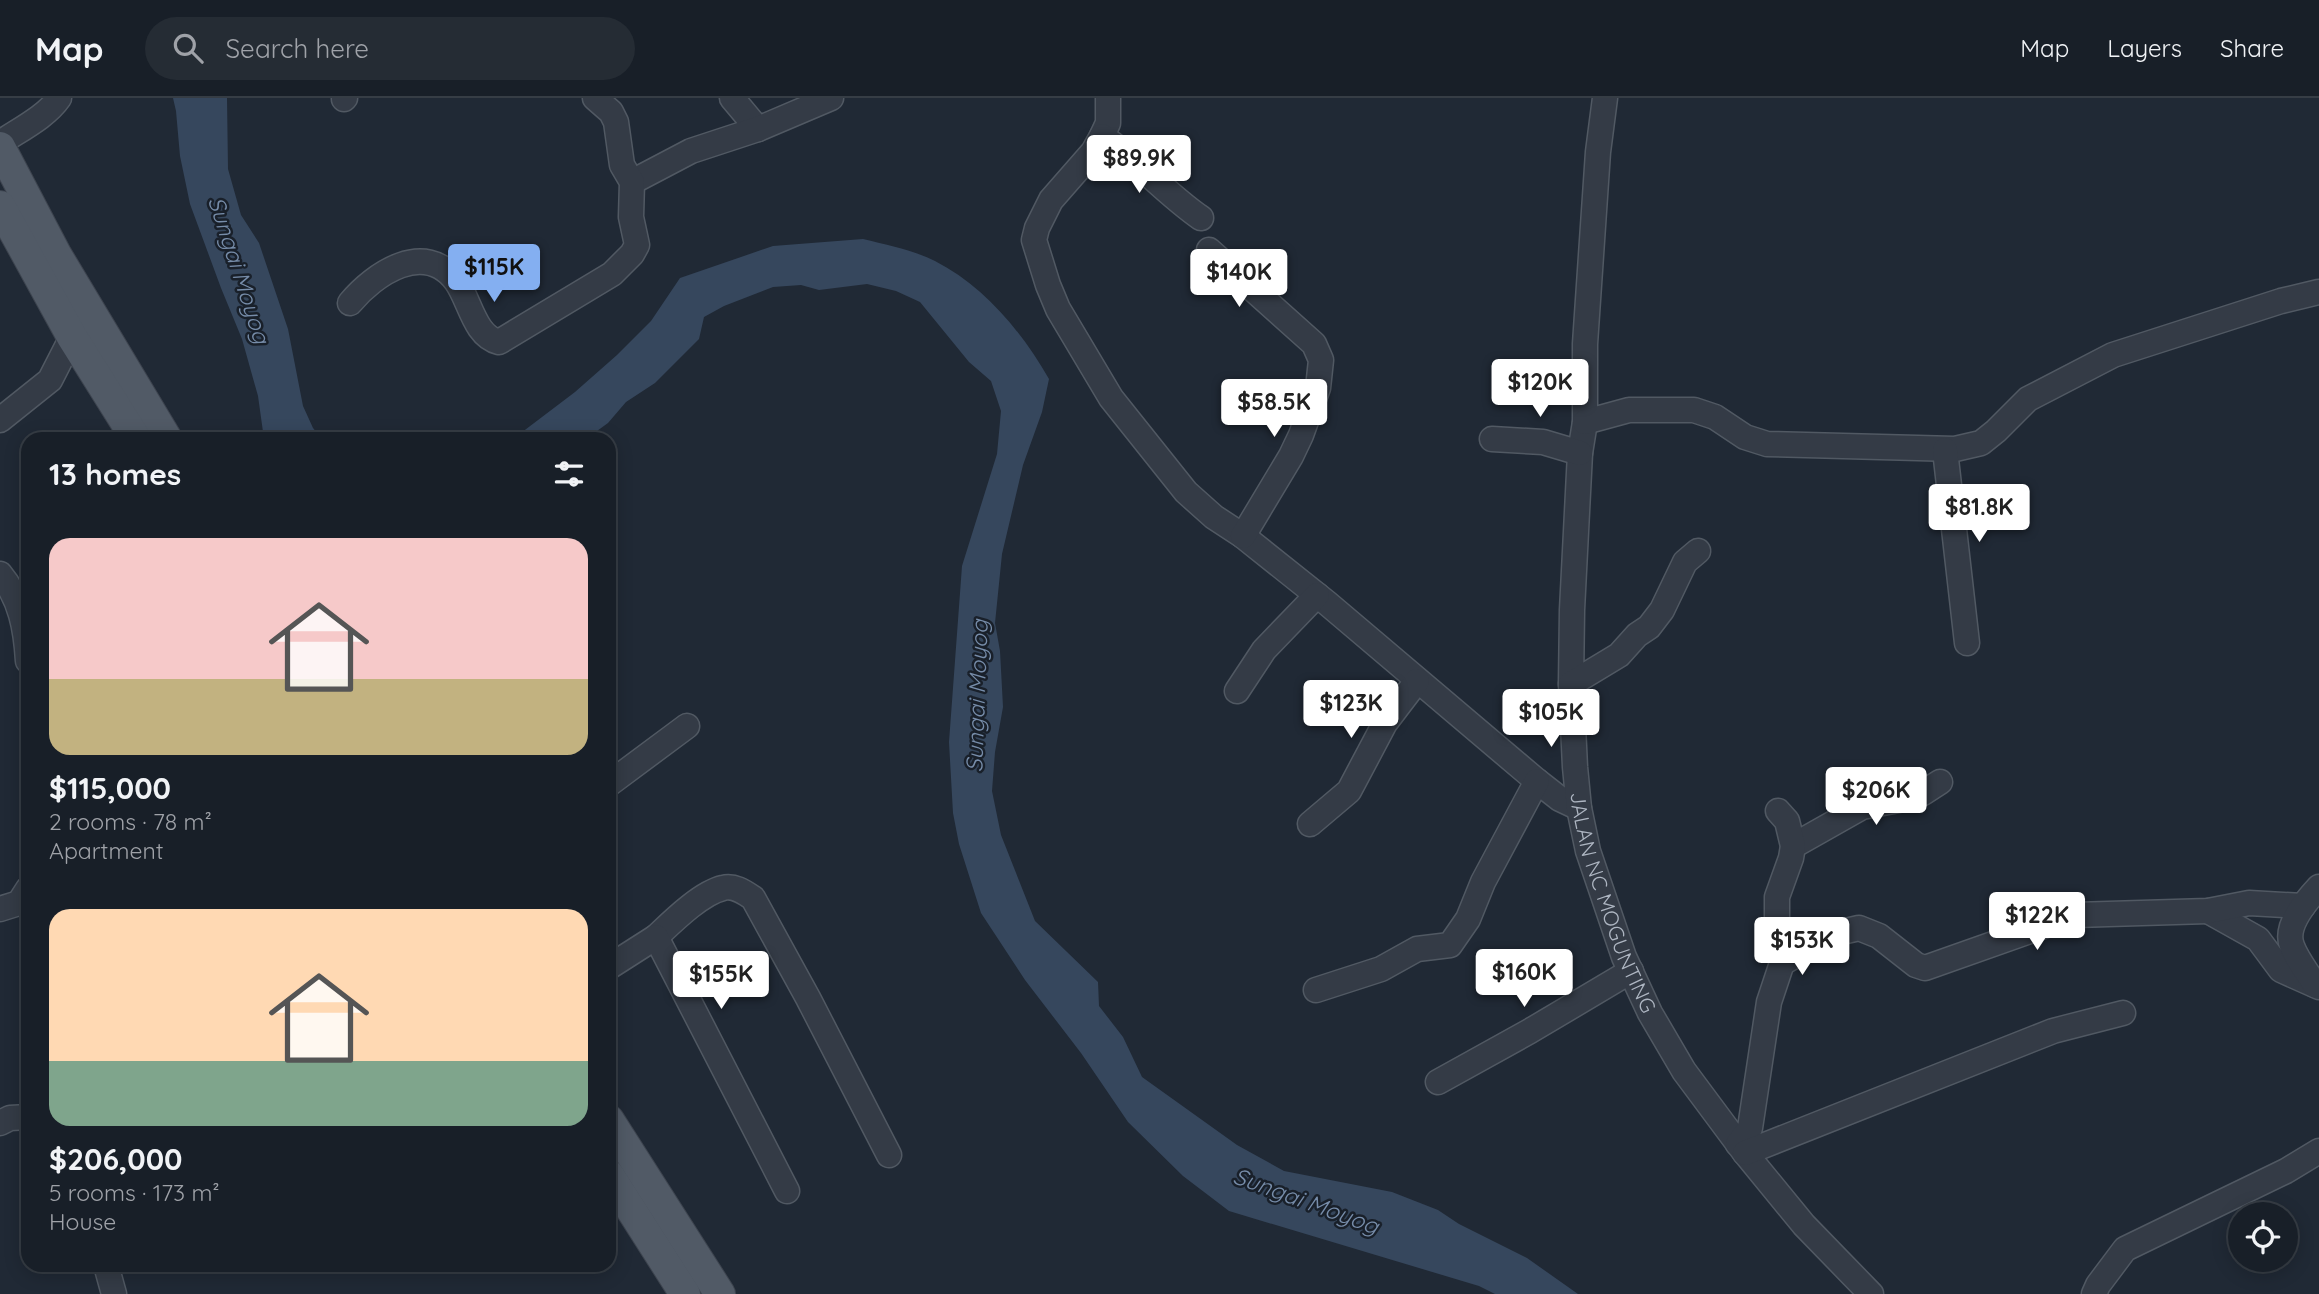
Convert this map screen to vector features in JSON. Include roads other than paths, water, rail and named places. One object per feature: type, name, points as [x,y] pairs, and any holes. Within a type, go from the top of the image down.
[{"type":"main road","points":[[0,145],[57,254],[163,432]]},
{"type":"main road","points":[[0,205],[72,337],[132,432]]},
{"type":"main road","points":[[616,1131],[720,1294]]},
{"type":"main road","points":[[616,1186],[685,1294]]},
{"type":"street","points":[[0,145],[55,104],[59,98]]},
{"type":"street","points":[[350,303],[360,290],[388,270],[406,262],[419,261],[435,265],[458,284],[484,334],[499,342],[612,274],[637,245],[631,217],[632,182],[622,165],[617,110],[611,112],[596,98]]},
{"type":"street","points":[[732,98],[758,129]]},
{"type":"street","points":[[632,182],[691,151],[758,129],[831,98]]},
{"type":"street","points":[[1108,98],[1108,123],[1102,136],[1093,152],[1051,200],[1034,240],[1048,285],[1068,327],[1111,398],[1186,492],[1214,517],[1243,536],[1317,595],[1560,799],[1579,808]]},
{"type":"street","name":"JALAN NC MOGUNTING","points":[[1605,98],[1598,152],[1585,344],[1585,422],[1580,453],[1572,610],[1571,684],[1579,808],[1600,887],[1631,971],[1650,1013],[1684,1071],[1741,1148],[1804,1225],[1871,1294]]},
{"type":"street","points":[[1102,136],[1128,154],[1181,204],[1201,218]]},
{"type":"street","points":[[1209,250],[1314,344],[1321,360],[1318,388],[1301,435],[1243,536]]},
{"type":"street","points":[[1585,422],[1629,411],[1694,410],[1715,417],[1745,437],[1767,444],[1945,450],[1981,443],[2028,399],[2113,355],[2281,301],[2319,292]]},
{"type":"street","points":[[0,420],[50,380],[72,337]]},
{"type":"street","points":[[1492,439],[1543,442],[1580,453]]},
{"type":"street","points":[[1945,450],[1967,643]]},
{"type":"street","points":[[1571,684],[1619,654],[1649,627],[1662,610],[1685,562],[1698,551]]},
{"type":"street","points":[[0,574],[15,596],[21,612]]},
{"type":"street","points":[[1237,691],[1264,650],[1317,595]]},
{"type":"street","points":[[1310,824],[1349,791],[1385,723],[1417,681]]},
{"type":"street","points":[[616,779],[687,726]]},
{"type":"street","points":[[1316,990],[1381,969],[1417,949],[1450,945],[1468,919],[1483,882],[1538,781]]},
{"type":"street","points":[[1793,846],[1862,807],[1909,798],[1940,782]]},
{"type":"street","points":[[1741,1148],[1750,1128],[1769,1002],[1782,963],[1777,897],[1793,846],[1787,821],[1778,811]]},
{"type":"street","points":[[616,963],[656,937],[703,898],[723,888],[741,889],[753,898],[889,1156]]},
{"type":"street","points":[[1782,963],[1833,934],[1859,928],[1879,936],[1916,965],[1925,968],[2075,915],[2208,911],[2311,896]]},
{"type":"street","points":[[2311,896],[2292,929],[2291,944],[2317,986]]},
{"type":"street","points":[[2208,911],[2258,939],[2281,970],[2317,986]]},
{"type":"street","points":[[656,937],[787,1191]]},
{"type":"street","points":[[1438,1082],[1631,971]]},
{"type":"street","points":[[1741,1148],[2053,1031],[2123,1013]]},
{"type":"street","points":[[0,1123],[10,1118],[21,1117]]},
{"type":"street","points":[[2094,1294],[2125,1249],[2286,1171],[2319,1151]]},
{"type":"water","name":"Sungai Moyog","points":[[173,98],[227,98],[228,169],[241,215],[259,243],[288,329],[303,406],[316,432],[263,432],[258,396],[242,339],[190,204],[180,156]]},
{"type":"water","name":"Sungai Moyog","points":[[863,239],[927,257],[970,283],[1000,312],[1027,344],[1049,379],[1042,412],[1023,465],[1002,554],[995,623],[1000,651],[1003,707],[992,791],[1001,835],[1035,921],[1098,982],[1099,1006],[1123,1037],[1142,1077],[1237,1145],[1284,1171],[1392,1192],[1438,1210],[1459,1224],[1527,1258],[1578,1294],[1495,1294],[1479,1286],[1229,1211],[1183,1176],[1128,1122],[1081,1053],[1025,980],[981,913],[959,844],[953,813],[949,742],[962,566],[997,454],[1001,411],[991,381],[969,362],[920,302],[896,291],[867,284],[819,290],[801,285],[773,287],[724,306],[704,317],[699,339],[655,383],[626,402],[608,423],[596,432],[522,432],[575,392],[617,355],[651,321],[680,278],[773,246]]}]
